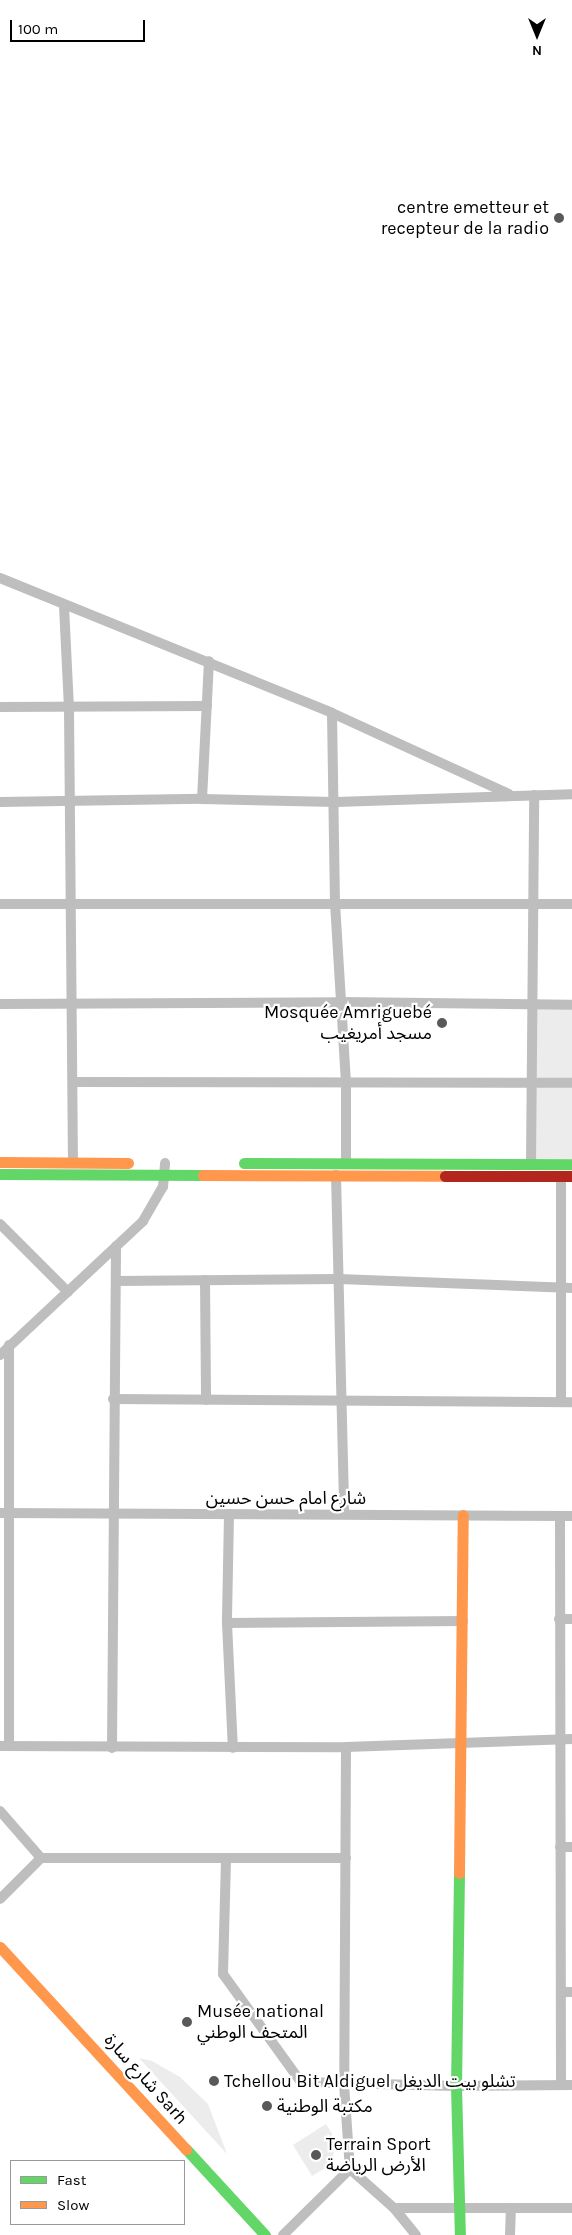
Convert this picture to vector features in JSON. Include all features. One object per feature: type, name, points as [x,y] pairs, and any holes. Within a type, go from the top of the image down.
[{"type":"main road","points":[[0,1162],[73,1162],[336,1175],[567,1176]]},
{"type":"main road","points":[[0,1174],[346,1163],[572,1164]]},
{"type":"main road","points":[[460,2235],[456,2086],[463,1515]]},
{"type":"main road","name":"شارع سارة Sarh","points":[[0,1948],[265,2235]]},
{"type":"main road","name":"شارع سارة Sarh","points":[[0,1962],[181,2160]]},
{"type":"main road","name":"شارع سارة Sarh","points":[[185,2164],[249,2235]]},
{"type":"street","points":[[0,578],[64,606],[209,662],[332,713],[510,794]]},
{"type":"street","points":[[64,606],[69,708],[71,1002],[74,1082],[73,1162]]},
{"type":"street","points":[[202,799],[209,662]]},
{"type":"street","points":[[0,707],[207,706]]},
{"type":"street","points":[[332,713],[336,802],[335,903],[346,1084],[346,1163]]},
{"type":"street","points":[[0,802],[202,799],[336,802],[510,794],[572,794]]},
{"type":"street","points":[[530,1164],[531,904],[534,795]]},
{"type":"street","points":[[0,904],[572,904]]},
{"type":"street","points":[[0,1004],[71,1002],[341,1002],[572,1006]]},
{"type":"street","points":[[74,1082],[572,1083]]},
{"type":"street","points":[[0,1355],[116,1246],[157,1202],[165,1168]]},
{"type":"street","points":[[336,1175],[343,1400],[344,1514]]},
{"type":"street","points":[[113,1399],[567,1402],[567,1176]]},
{"type":"street","points":[[0,1224],[68,1292]]},
{"type":"street","points":[[112,1748],[113,1399],[116,1246]]},
{"type":"street","points":[[116,1281],[339,1279],[567,1288]]},
{"type":"street","points":[[205,1280],[206,1400]]},
{"type":"street","points":[[9,1345],[5,1513],[4,1746],[112,1748],[346,1747],[572,1739]]},
{"type":"street","name":"شارع امام حسن حسين","points":[[5,1513],[572,1516]]},
{"type":"street","points":[[229,1514],[227,1623],[233,1748]]},
{"type":"street","points":[[560,1516],[561,2084]]},
{"type":"street","points":[[559,1619],[572,1619]]},
{"type":"street","points":[[227,1623],[463,1621]]},
{"type":"street","points":[[346,1747],[344,2084],[350,2169],[394,2208],[416,2235]]},
{"type":"street","points":[[0,1811],[41,1858]]},
{"type":"street","points":[[560,1847],[572,1847]]},
{"type":"street","points":[[0,1898],[41,1858],[346,1858]]},
{"type":"street","points":[[226,1859],[223,1974],[301,2082],[456,2086],[572,2085]]},
{"type":"street","points":[[560,1921],[572,1921]]},
{"type":"street","points":[[561,1992],[572,1992]]},
{"type":"street","points":[[284,2235],[350,2169]]},
{"type":"street","points":[[394,2208],[572,2208]]},
{"type":"street","points":[[510,2235],[511,2208]]},
{"type":"shaded area","points":[[531,1005],[572,1005],[572,1164],[531,1164]]},
{"type":"shaded area","points":[[139,2058],[152,2061],[180,2077],[208,2104],[227,2154]]},
{"type":"shaded area","name":"Terrain Sport الأرض الرياضة","points":[[326,2124],[337,2142],[330,2165],[312,2176],[293,2145]]},
{"type":"traffic: fast","points":[[244,1163],[572,1164]]},
{"type":"traffic: fast","points":[[0,1174],[203,1175]]},
{"type":"traffic: fast","points":[[459,1873],[456,2086],[460,2235]]},
{"type":"traffic: fast","points":[[186,2149],[265,2235]]},
{"type":"traffic: slow","points":[[0,1162],[128,1163]]},
{"type":"traffic: slow","points":[[203,1175],[445,1176]]},
{"type":"traffic: slow","points":[[459,1873],[463,1515]]},
{"type":"traffic: slow","points":[[0,1947],[186,2149]]},
{"type":"traffic: jam","points":[[445,1176],[572,1176]]},
{"type":"place","name":"centre emetteur et recepteur de la radio","points":[[559,218]]},
{"type":"place","name":"Mosquée Amriguebé مسجد أمريغيب","points":[[442,1023]]},
{"type":"place","name":"Musée national المتحف الوطني","points":[[187,2022]]},
{"type":"place","name":"Tchellou Bit Aldiguel تشلو بيت الديغل","points":[[214,2081]]},
{"type":"place","name":"مكتبة الوطنية","points":[[267,2106]]},
{"type":"place","name":"Terrain Sport الأرض الرياضة","points":[[316,2155]]}]
